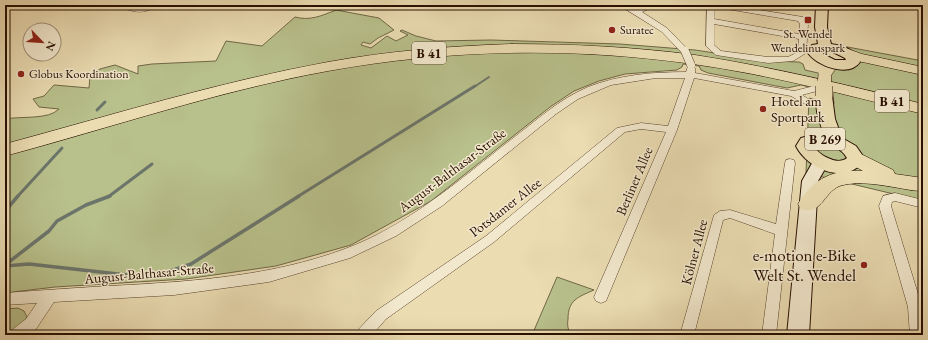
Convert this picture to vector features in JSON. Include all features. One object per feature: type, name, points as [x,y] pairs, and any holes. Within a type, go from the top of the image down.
[{"type":"highway","name":"B 41","points":[[5,150],[196,97],[272,78],[374,59],[472,50],[556,48],[649,54],[781,75],[923,109]]},
{"type":"highway","points":[[850,58],[881,62],[923,71]]},
{"type":"highway","points":[[852,163],[886,175],[922,185]]},
{"type":"highway","points":[[808,204],[830,182],[843,178],[859,177],[922,185]]},
{"type":"main road","name":"B 269","points":[[816,138],[818,132],[813,119],[815,95],[822,63],[822,5]]},
{"type":"main road","points":[[840,50],[850,58],[848,64],[832,65],[827,68],[822,63],[840,50]]},
{"type":"main road","name":"B 269","points":[[815,95],[824,110],[827,124],[835,141]]},
{"type":"main road","name":"B 269","points":[[816,138],[835,141],[850,150],[852,163],[836,167],[821,162],[809,154],[806,150],[807,142],[816,138]]},
{"type":"main road","points":[[798,335],[810,181],[821,162]]},
{"type":"street","points":[[124,5],[140,10],[152,5]]},
{"type":"street","points":[[623,5],[637,12],[670,34],[685,51],[691,70]]},
{"type":"street","points":[[637,12],[653,5]]},
{"type":"street","points":[[711,5],[710,46],[719,53],[768,60],[790,59],[802,53],[804,24],[800,19],[715,5]]},
{"type":"street","points":[[711,21],[804,37]]},
{"type":"street","name":"August-Balthasar-Straße","points":[[5,299],[127,290],[174,289],[269,276],[345,254],[392,233],[438,203],[553,112],[575,97],[592,89],[632,78],[691,70],[794,94],[815,95]]},
{"type":"street","name":"Berliner Allee","points":[[601,297],[672,130],[691,70]]},
{"type":"street","points":[[794,94],[815,95]]},
{"type":"street","name":"Potsdamer Allee","points":[[362,335],[392,307],[490,239],[621,130],[634,125],[672,130]]},
{"type":"street","points":[[769,335],[790,163]]},
{"type":"street","points":[[917,335],[915,307],[884,206],[888,199],[895,197],[923,204]]},
{"type":"street","name":"Kölner Allee","points":[[687,335],[718,218],[724,214],[730,214],[782,231]]},
{"type":"street","points":[[17,335],[31,324],[50,296]]},
{"type":"green space","points":[[336,10],[379,18],[394,30],[370,44],[363,42],[361,45],[371,48],[387,36],[396,41],[408,35],[400,31],[402,30],[416,36],[436,41],[491,40],[620,44],[695,50],[767,61],[799,62],[803,64],[805,70],[831,76],[837,67],[855,54],[842,46],[923,61],[923,201],[806,173],[809,98],[834,104],[833,93],[801,85],[787,88],[708,73],[701,70],[699,66],[683,64],[682,67],[677,70],[625,74],[599,81],[574,91],[550,107],[431,201],[351,245],[276,266],[186,279],[55,287],[5,293],[5,119],[48,115],[54,112],[59,109],[39,107],[33,99],[44,96],[54,85],[89,88],[90,76],[100,69],[115,65],[138,74],[138,66],[216,61],[226,41],[262,46],[295,17],[311,18]]},
{"type":"green space","points":[[557,277],[594,290],[579,297],[572,303],[568,313],[568,329],[571,335],[532,335]]},
{"type":"green space","points":[[18,308],[24,311],[27,317],[21,327],[11,333],[5,331],[5,309]]},
{"type":"waterway","points":[[474,87],[489,77]]},
{"type":"waterway","points":[[297,197],[475,86]]},
{"type":"waterway","points":[[97,110],[105,102]]},
{"type":"waterway","points":[[17,197],[62,148]]},
{"type":"waterway","points":[[109,196],[152,164]]},
{"type":"waterway","points":[[5,211],[18,196]]},
{"type":"waterway","points":[[5,265],[49,231],[57,221],[86,205],[109,196]]},
{"type":"waterway","points":[[5,266],[29,264],[127,275],[162,274],[191,264],[299,196]]},
{"type":"place","name":"St. Wendel Wendelinuspark","points":[[808,20]]},
{"type":"place","name":"Suratec","points":[[612,30]]},
{"type":"place","name":"Globus Koordination","points":[[21,74]]},
{"type":"place","name":"Hotel am Sportpark","points":[[763,109]]},
{"type":"place","name":"e-motion e-Bike Welt St. Wendel","points":[[864,265]]}]
